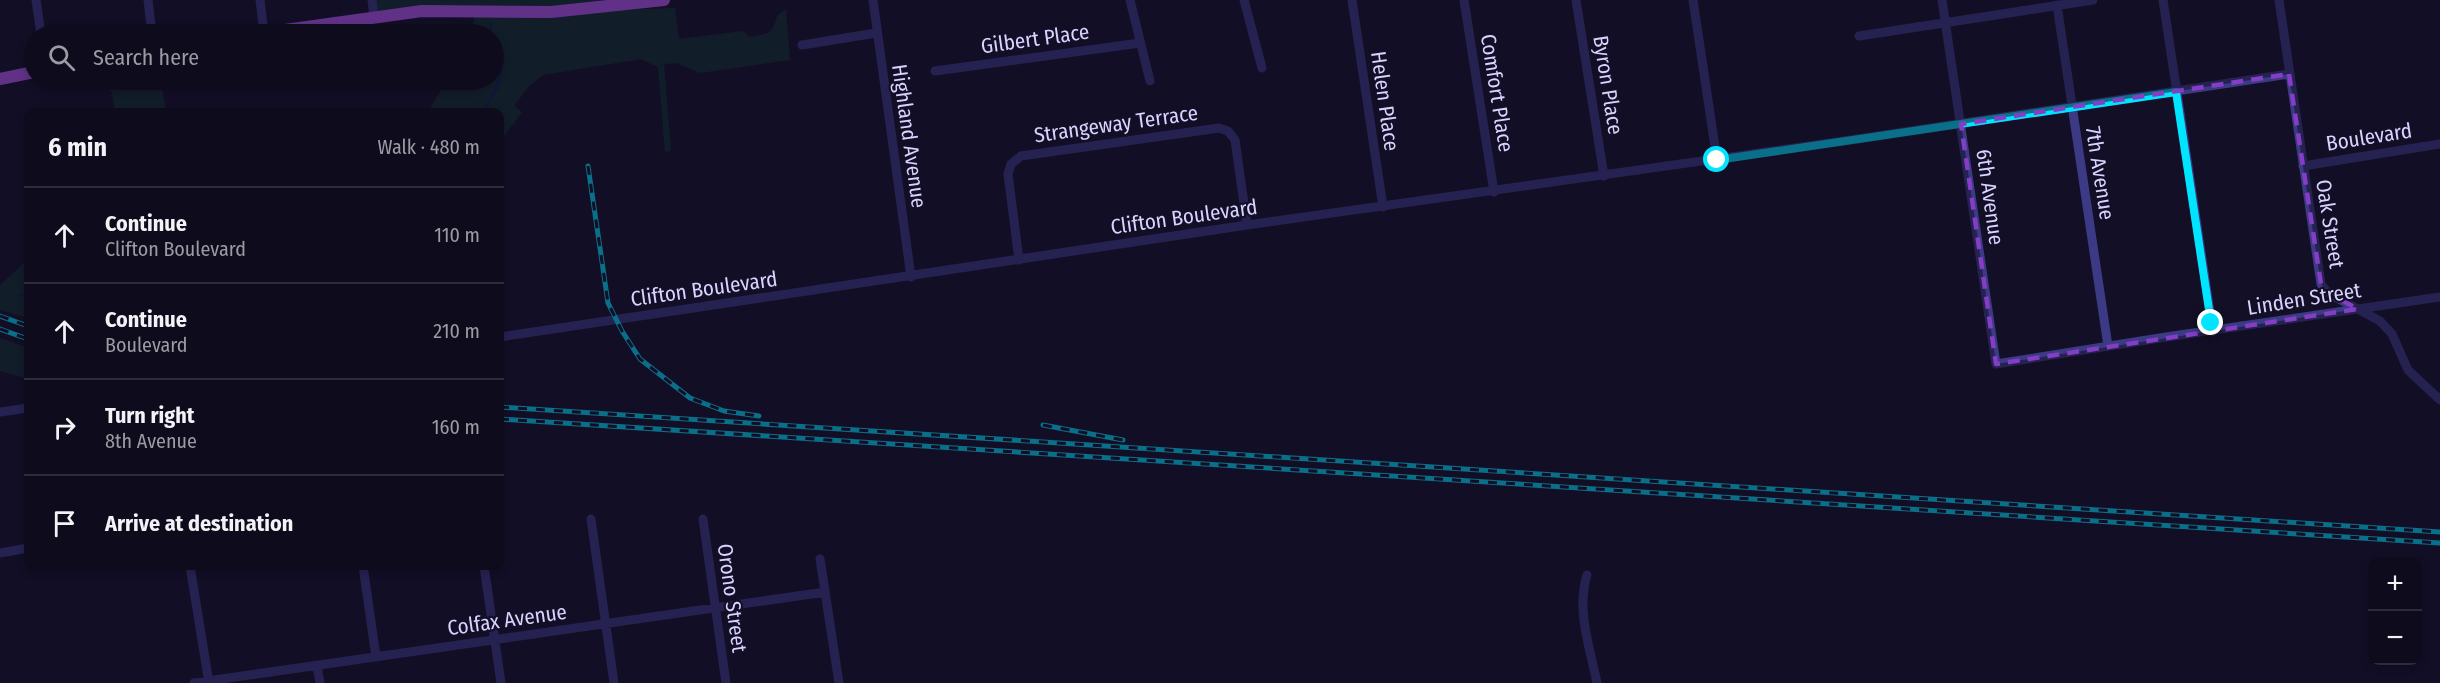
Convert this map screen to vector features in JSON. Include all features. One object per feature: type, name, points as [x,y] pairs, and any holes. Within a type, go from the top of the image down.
[{"type":"main road","points":[[327,24],[443,11],[551,12],[664,0]]},
{"type":"main road","points":[[0,79],[24,74]]},
{"type":"street","points":[[36,0],[40,24]]},
{"type":"street","points":[[148,0],[151,24]]},
{"type":"street","points":[[260,0],[260,24]]},
{"type":"street","points":[[372,0],[374,17]]},
{"type":"street","name":"Highland Avenue","points":[[873,0],[911,276]]},
{"type":"street","points":[[1130,0],[1150,81]]},
{"type":"street","points":[[1245,0],[1262,68]]},
{"type":"street","name":"Helen Place","points":[[1352,0],[1383,207]]},
{"type":"street","name":"Comfort Place","points":[[1464,0],[1494,192]]},
{"type":"street","name":"Byron Place","points":[[1576,0],[1604,176]]},
{"type":"street","points":[[1694,0],[1717,160]]},
{"type":"street","name":"6th Avenue","points":[[1942,0],[1996,364]]},
{"type":"street","points":[[1859,36],[2092,0]]},
{"type":"street","points":[[2163,0],[2213,332]]},
{"type":"street","name":"Oak Street","points":[[2278,0],[2321,284],[2328,293],[2380,321],[2392,334],[2408,370],[2440,400]]},
{"type":"street","name":"7th Avenue","points":[[2056,5],[2108,346]]},
{"type":"street","points":[[802,45],[876,33]]},
{"type":"street","name":"Gilbert Place","points":[[935,71],[1140,43]]},
{"type":"street","points":[[1961,124],[2289,74]]},
{"type":"street","name":"Clifton Boulevard","points":[[504,336],[1247,225],[1494,192],[1961,124]]},
{"type":"street","name":"Strangeway Terrace","points":[[1019,260],[1008,174],[1011,164],[1021,156],[1033,154],[1219,128],[1228,131],[1235,140],[1247,225]]},
{"type":"street","name":"Boulevard","points":[[2303,166],[2440,144]]},
{"type":"street","name":"Linden Street","points":[[1996,364],[2440,297]]},
{"type":"street","points":[[0,411],[24,408]]},
{"type":"street","points":[[591,519],[614,683]]},
{"type":"street","name":"Orono Street","points":[[703,519],[726,683]]},
{"type":"street","points":[[0,553],[24,549]]},
{"type":"street","points":[[820,559],[839,683]]},
{"type":"street","points":[[191,570],[209,682]]},
{"type":"street","points":[[364,570],[376,657]]},
{"type":"street","points":[[485,570],[501,683]]},
{"type":"street","points":[[1587,575],[1583,587],[1583,612],[1597,683]]},
{"type":"street","name":"Colfax Avenue","points":[[194,683],[825,592]]},
{"type":"street","points":[[317,666],[320,683]]},
{"type":"highlighted area","points":[[2289,74],[2321,284],[2328,293],[2358,309],[1996,364],[1961,124]]},
{"type":"green space","points":[[373,0],[619,0],[557,12],[675,8],[679,39],[743,31],[750,37],[765,34],[773,27],[777,16],[786,9],[790,60],[700,73],[677,63],[664,64],[671,151],[665,152],[658,67],[641,59],[543,75],[529,86],[514,106],[522,112],[504,137],[504,108],[430,108],[441,90],[504,90],[504,24],[473,24],[475,12],[374,17]]},
{"type":"green space","points":[[109,90],[163,90],[165,108],[114,108],[112,92]]},
{"type":"green space","points":[[24,264],[24,317],[0,310],[0,285]]},
{"type":"green space","points":[[0,338],[24,347],[24,378],[0,371]]},
{"type":"waterway","points":[[485,108],[496,90]]},
{"type":"waterway","points":[[19,296],[24,294]]},
{"type":"railway","points":[[588,166],[608,303],[640,359],[690,398],[724,411],[759,416]]},
{"type":"railway","points":[[0,316],[24,325]]},
{"type":"railway","points":[[0,329],[24,338]]},
{"type":"railway","points":[[504,407],[2440,532]]},
{"type":"railway","points":[[504,419],[2440,543]]},
{"type":"railway","points":[[1043,425],[1123,440]]},
{"type":"route","points":[[1717,160],[2176,92],[2211,323]]}]
